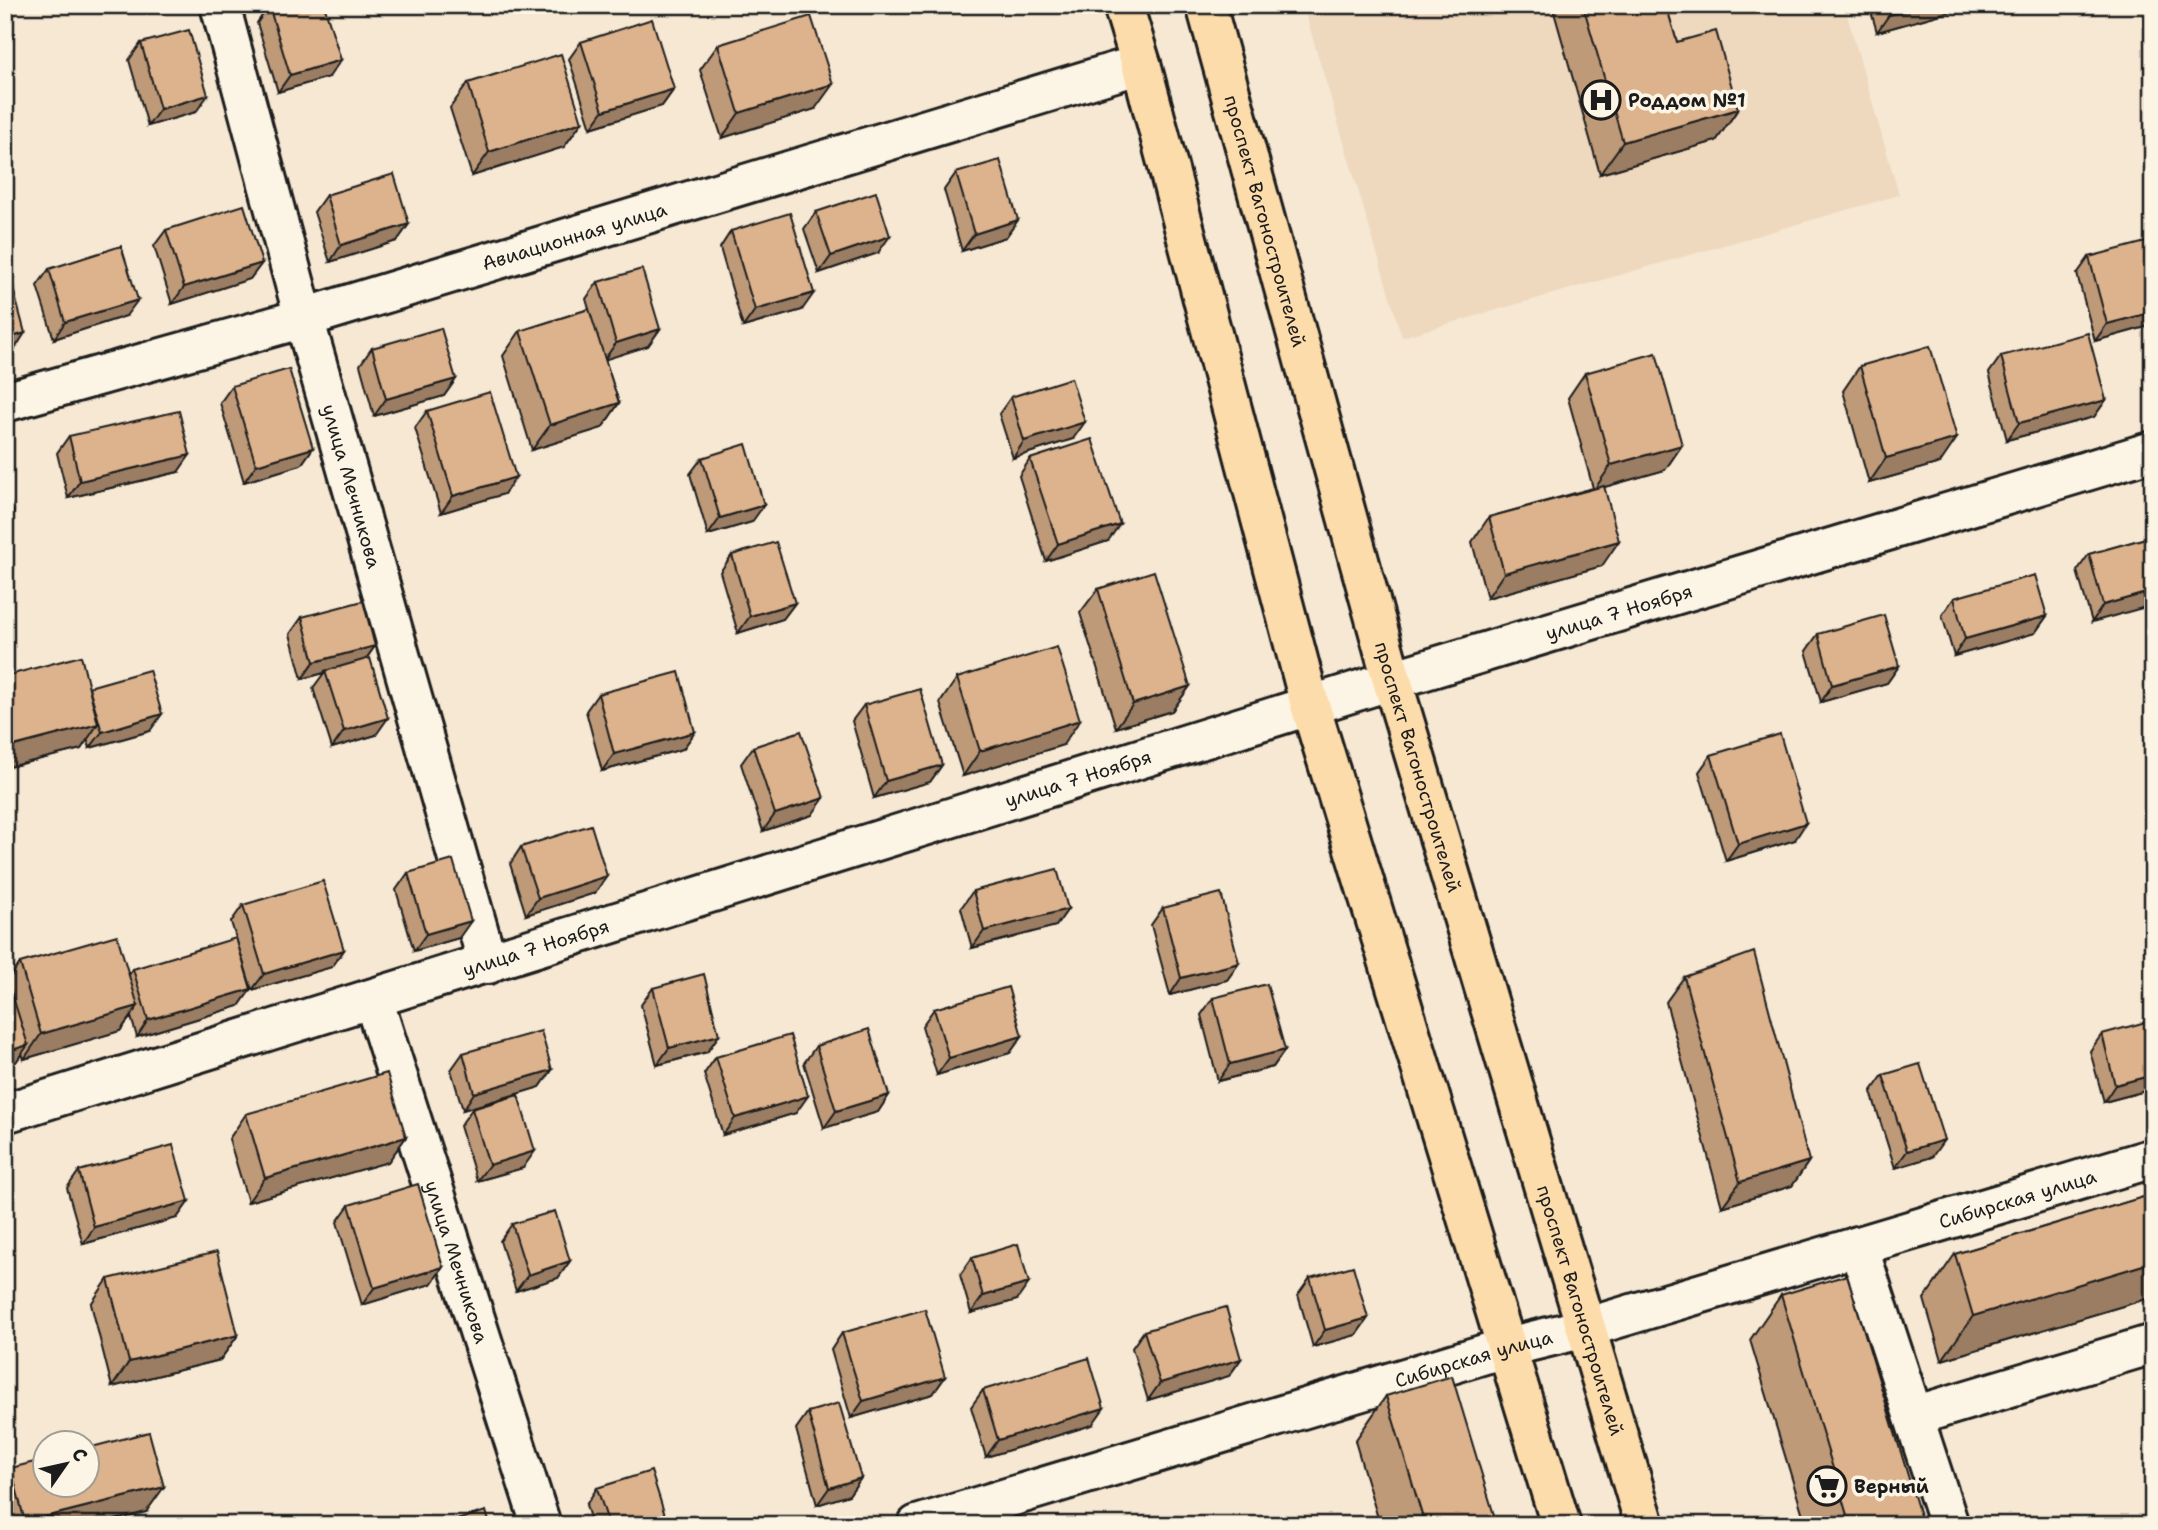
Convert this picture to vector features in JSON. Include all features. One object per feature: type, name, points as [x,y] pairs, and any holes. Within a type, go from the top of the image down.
[{"type":"main road","points":[[1123,5],[1141,64],[1310,705],[1561,1525]]},
{"type":"main road","name":"проспект Вагоностроителей","points":[[1206,5],[1392,680],[1645,1525]]},
{"type":"street","name":"улица Мечникова","points":[[220,5],[304,318],[488,964]]},
{"type":"street","name":"Авиационная улица","points":[[5,402],[304,318],[1141,64]]},
{"type":"street","name":"улица 7 Ноября","points":[[5,1113],[1310,705],[2153,451]]},
{"type":"street","name":"улица Мечникова","points":[[373,999],[541,1525]]},
{"type":"street","name":"Сибирская улица","points":[[917,1525],[1508,1347],[1584,1328],[2153,1158]]},
{"type":"street","points":[[1858,1247],[1949,1525]]},
{"type":"street","points":[[1914,1416],[2153,1344]]},
{"type":"shaded area","name":"Роддом №1","points":[[1303,5],[1844,5],[1899,195],[1402,337]]},
{"type":"building","points":[[324,5],[341,60],[290,75],[269,6]]},
{"type":"building","points":[[1583,5],[1666,5],[1677,42],[1716,31],[1738,109],[1623,142]]},
{"type":"building","points":[[1886,5],[1923,5],[1889,15]]},
{"type":"building","points":[[811,16],[833,84],[739,113],[718,45]]},
{"type":"building","points":[[652,19],[674,89],[603,111],[581,42]]},
{"type":"building","points":[[189,30],[208,95],[160,109],[141,43]]},
{"type":"building","points":[[561,54],[582,122],[489,152],[468,83]]},
{"type":"building","points":[[1000,160],[1018,220],[974,234],[956,173]]},
{"type":"building","points":[[394,174],[409,224],[341,245],[326,195]]},
{"type":"building","points":[[876,192],[890,236],[831,256],[816,212]]},
{"type":"building","points":[[244,205],[262,263],[184,287],[166,230]]},
{"type":"building","points":[[790,213],[814,293],[755,310],[731,231]]},
{"type":"building","points":[[2153,240],[2153,312],[2107,324],[2089,257]]},
{"type":"building","points":[[121,246],[138,300],[65,322],[49,269]]},
{"type":"building","points":[[642,269],[660,329],[616,343],[598,282]]},
{"type":"building","points":[[11,281],[25,333],[5,339],[5,282]]},
{"type":"building","points":[[589,309],[619,403],[550,425],[520,331]]},
{"type":"building","points":[[441,328],[456,379],[386,399],[372,348]]},
{"type":"building","points":[[2088,333],[2106,400],[2019,423],[2001,356]]},
{"type":"building","points":[[1930,346],[1957,438],[1886,458],[1860,366]]},
{"type":"building","points":[[1656,353],[1682,445],[1611,465],[1585,373]]},
{"type":"building","points":[[289,369],[313,448],[256,465],[232,386]]},
{"type":"building","points":[[1071,378],[1085,422],[1024,441],[1011,397]]},
{"type":"building","points":[[490,392],[516,477],[453,496],[427,411]]},
{"type":"building","points":[[179,411],[190,455],[80,481],[69,436]]},
{"type":"building","points":[[1092,439],[1120,524],[1058,544],[1030,459]]},
{"type":"building","points":[[746,444],[764,505],[720,518],[702,458]]},
{"type":"building","points":[[5,480],[13,512],[5,514]]},
{"type":"building","points":[[1604,486],[1619,541],[1504,573],[1489,517]]},
{"type":"building","points":[[2153,536],[2153,591],[2103,605],[2089,554]]},
{"type":"building","points":[[776,542],[795,603],[750,616],[732,555]]},
{"type":"building","points":[[1154,571],[1190,686],[1133,704],[1098,589]]},
{"type":"building","points":[[2035,575],[2047,616],[1965,639],[1954,598]]},
{"type":"building","points":[[363,601],[375,646],[314,662],[302,617]]},
{"type":"building","points":[[1884,615],[1899,666],[1832,685],[1818,634]]},
{"type":"building","points":[[1057,647],[1080,720],[980,751],[957,678]]},
{"type":"building","points":[[81,656],[98,724],[6,748],[5,676]]},
{"type":"building","points":[[370,658],[388,718],[344,731],[325,671]]},
{"type":"building","points":[[149,670],[162,714],[102,732],[89,687]]},
{"type":"building","points":[[679,672],[695,732],[614,754],[598,694]]},
{"type":"building","points":[[920,689],[942,765],[886,781],[864,705]]},
{"type":"building","points":[[801,731],[824,798],[775,814],[753,747]]},
{"type":"building","points":[[1780,734],[1806,823],[1738,844],[1711,755]]},
{"type":"building","points":[[591,825],[607,876],[538,898],[521,847]]},
{"type":"building","points":[[453,860],[471,921],[426,934],[408,873]]},
{"type":"building","points":[[1057,869],[1068,909],[984,931],[973,891]]},
{"type":"building","points":[[323,881],[344,950],[264,974],[243,905]]},
{"type":"building","points":[[1221,893],[1239,963],[1181,978],[1163,908]]},
{"type":"building","points":[[117,935],[138,1006],[41,1034],[20,963]]},
{"type":"building","points":[[236,938],[251,989],[148,1020],[133,969]]},
{"type":"building","points":[[1754,952],[1809,1161],[1740,1182],[1684,977]]},
{"type":"building","points":[[704,974],[719,1035],[669,1048],[653,988]]},
{"type":"building","points":[[1267,984],[1285,1050],[1230,1064],[1213,998]]},
{"type":"building","points":[[9,985],[28,1045],[5,1052],[5,986]]},
{"type":"building","points":[[1008,987],[1022,1036],[949,1058],[934,1009]]},
{"type":"building","points":[[2153,1020],[2153,1075],[2115,1085],[2102,1034]]},
{"type":"building","points":[[869,1029],[889,1095],[836,1111],[816,1046]]},
{"type":"building","points":[[541,1031],[552,1070],[474,1093],[463,1053]]},
{"type":"building","points":[[790,1035],[808,1096],[735,1118],[716,1057]]},
{"type":"building","points":[[1920,1064],[1944,1140],[1907,1151],[1883,1075]]},
{"type":"building","points":[[387,1073],[406,1137],[265,1178],[246,1114]]},
{"type":"building","points":[[518,1095],[535,1151],[489,1165],[472,1109]]},
{"type":"building","points":[[173,1145],[189,1201],[94,1227],[79,1171]]},
{"type":"building","points":[[418,1184],[443,1267],[374,1288],[349,1205]]},
{"type":"building","points":[[2153,1194],[2153,1262],[1973,1316],[1955,1254]]},
{"type":"building","points":[[555,1211],[570,1261],[528,1275],[512,1224]]},
{"type":"building","points":[[1018,1244],[1029,1283],[983,1296],[972,1258]]},
{"type":"building","points":[[217,1252],[238,1335],[129,1362],[108,1279]]},
{"type":"building","points":[[1353,1266],[1368,1318],[1325,1330],[1310,1278]]},
{"type":"building","points":[[1847,1275],[1923,1525],[1850,1525],[1781,1295]]},
{"type":"building","points":[[1226,1307],[1241,1359],[1160,1383],[1144,1331]]},
{"type":"building","points":[[925,1309],[945,1377],[863,1401],[842,1333]]},
{"type":"building","points":[[1089,1358],[1104,1408],[998,1440],[983,1390]]},
{"type":"building","points":[[1452,1376],[1497,1525],[1425,1525],[1386,1396]]},
{"type":"building","points":[[839,1403],[861,1478],[829,1488],[808,1412]]},
{"type":"building","points":[[149,1432],[164,1487],[25,1522],[11,1468],[32,1463],[32,1498],[102,1498],[102,1444]]},
{"type":"building","points":[[651,1471],[668,1525],[609,1525],[597,1488]]},
{"type":"building","points":[[486,1511],[490,1525],[440,1525]]},
{"type":"place","name":"Роддом №1","points":[[1601,100]]},
{"type":"place","name":"Верный","points":[[1827,1486]]}]
